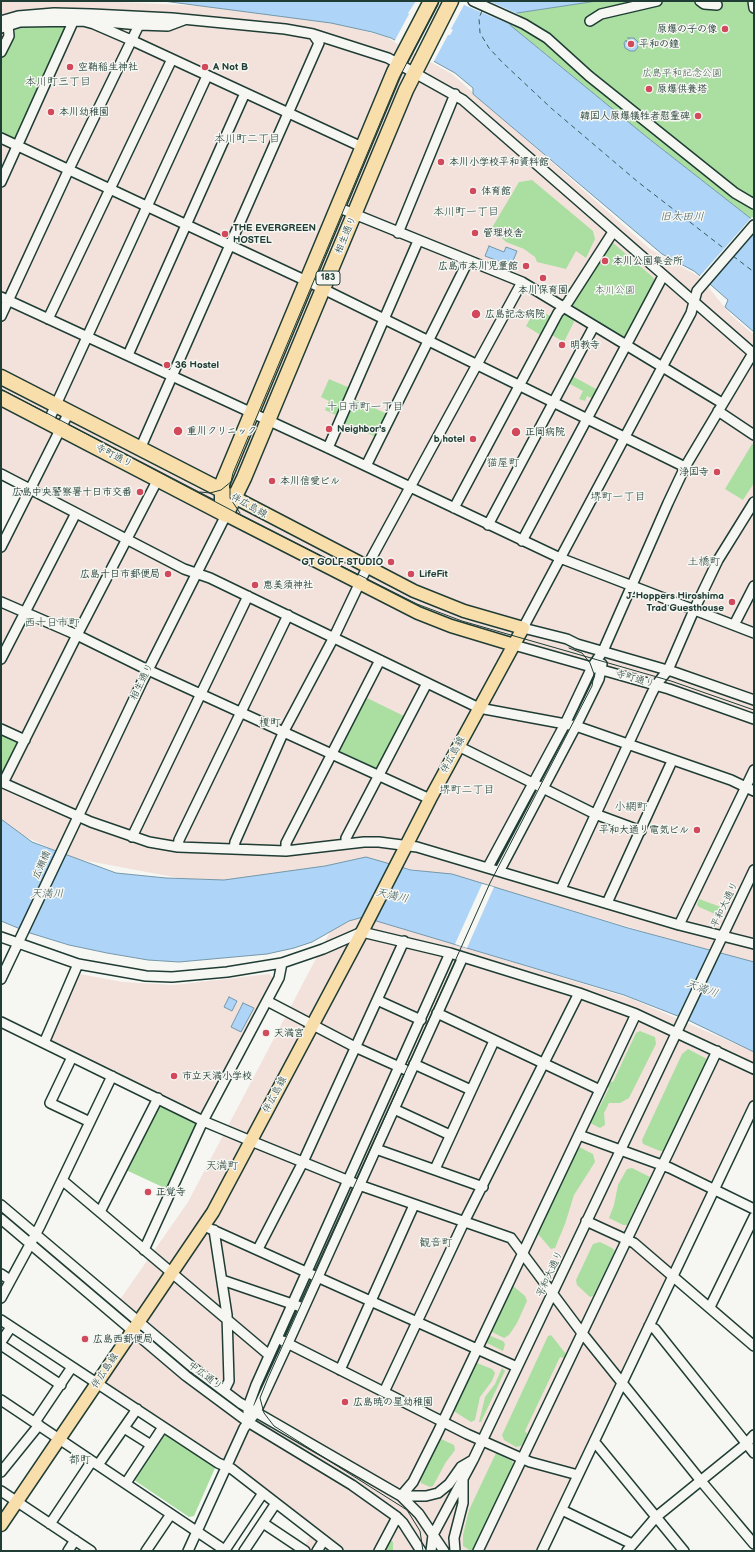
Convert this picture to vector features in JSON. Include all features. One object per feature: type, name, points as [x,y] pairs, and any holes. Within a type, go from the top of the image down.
[{"type":"highway","name":"相生通り","points":[[221,490],[222,484],[362,147],[398,64],[431,1]]},
{"type":"highway","name":"相生通り","points":[[226,515],[235,498],[414,72],[451,1]]},
{"type":"highway","name":"寺町通り","points":[[1,377],[221,490]]},
{"type":"highway","name":"寺町通り","points":[[1,398],[226,515]]},
{"type":"highway","points":[[221,490],[226,515]]},
{"type":"main road","name":"伴広島線","points":[[1,1525],[171,1274],[209,1228],[251,1141],[362,932],[405,846],[523,628],[438,602],[367,568],[221,490]]},
{"type":"main road","name":"伴広島線","points":[[226,515],[418,614],[451,626],[514,645]]},
{"type":"street","points":[[473,1],[524,24],[547,38],[589,76],[735,193],[754,204]]},
{"type":"street","points":[[590,21],[601,14],[657,1]]},
{"type":"street","points":[[700,1],[704,4],[717,5]]},
{"type":"street","points":[[753,1],[754,8]]},
{"type":"street","points":[[3,25],[18,16],[54,14],[92,14],[187,19],[294,30],[313,34],[384,56],[455,94],[494,126],[663,276],[754,353],[685,467],[603,651],[592,667],[564,724],[488,867]]},
{"type":"street","points":[[92,14],[106,22],[139,25],[168,26],[187,19]]},
{"type":"street","points":[[3,25],[20,22],[83,21],[94,24],[289,112],[362,147]]},
{"type":"street","points":[[1,182],[73,22]]},
{"type":"street","points":[[1,52],[9,36],[3,25]]},
{"type":"street","points":[[1,316],[5,299],[139,25]]},
{"type":"street","points":[[140,449],[228,245],[319,43],[313,34]]},
{"type":"street","points":[[48,319],[172,59]]},
{"type":"street","points":[[1,546],[31,489],[54,425],[56,405],[88,337],[146,205],[207,76]]},
{"type":"street","points":[[128,355],[245,93]]},
{"type":"street","points":[[398,233],[455,94]]},
{"type":"street","points":[[1,138],[323,289],[685,467]]},
{"type":"street","points":[[337,207],[522,282],[662,367],[720,407],[754,435]]},
{"type":"street","points":[[523,628],[691,313],[696,291],[754,225]]},
{"type":"street","points":[[454,508],[519,385],[563,307],[613,232]]},
{"type":"street","points":[[328,448],[418,241]]},
{"type":"street","points":[[366,466],[468,261]]},
{"type":"street","points":[[522,540],[663,276]]},
{"type":"street","points":[[234,849],[235,842],[284,731],[334,637],[367,568],[522,282]]},
{"type":"street","points":[[5,299],[268,420],[560,558],[754,633]]},
{"type":"street","points":[[488,525],[594,326]]},
{"type":"street","points":[[54,425],[69,412]]},
{"type":"street","points":[[1,474],[184,569],[210,578],[479,708],[576,726],[672,761],[731,780],[754,791]]},
{"type":"street","points":[[158,479],[77,635],[25,740],[2,782],[78,816],[132,837],[178,847],[286,850],[379,842],[405,846],[500,870],[679,924],[754,944]]},
{"type":"street","points":[[561,889],[627,745],[656,685],[668,670],[718,560],[754,502]]},
{"type":"street","points":[[1,659],[76,513]]},
{"type":"street","name":"相生通り","points":[[61,850],[148,670],[226,515]]},
{"type":"street","points":[[734,626],[754,586]]},
{"type":"street","points":[[132,837],[248,596]]},
{"type":"street","points":[[1,602],[77,635],[148,670],[430,799]]},
{"type":"street","points":[[178,847],[179,840],[288,615]]},
{"type":"street","name":"寺町通り","points":[[523,628],[567,639],[668,670],[754,700]]},
{"type":"street","name":"寺町通り","points":[[514,645],[656,685],[754,718]]},
{"type":"street","points":[[500,870],[576,726],[602,670],[603,651]]},
{"type":"street","points":[[286,850],[286,844],[380,660]]},
{"type":"street","points":[[346,844],[346,838],[427,684]]},
{"type":"street","points":[[1,729],[25,740]]},
{"type":"street","points":[[458,746],[595,814],[641,831]]},
{"type":"street","points":[[607,903],[672,761]]},
{"type":"street","points":[[679,924],[754,770]]},
{"type":"street","name":"広瀬橋","points":[[1,979],[61,850]]},
{"type":"street","name":"平和大通り","points":[[431,1551],[433,1535],[473,1460],[619,1150],[754,870]]},
{"type":"street","points":[[1,936],[18,944],[78,964],[146,976],[172,977],[220,973],[282,963],[323,949],[362,932],[450,953],[579,993],[677,1031],[754,1069]]},
{"type":"street","points":[[258,1249],[303,1162],[404,941]]},
{"type":"street","points":[[188,1551],[226,1466],[248,1422],[269,1355],[400,1068],[450,953]]},
{"type":"street","points":[[252,1410],[288,1343],[463,957]]},
{"type":"street","points":[[144,1250],[203,1121],[279,978],[282,963]]},
{"type":"street","points":[[44,1043],[78,964]]},
{"type":"street","points":[[384,1392],[464,1222],[483,1187],[579,993]]},
{"type":"street","points":[[377,1000],[421,1020]]},
{"type":"street","points":[[267,1001],[355,1048],[400,1068],[412,1068],[471,1090]]},
{"type":"street","points":[[437,1013],[544,1065],[600,1090]]},
{"type":"street","points":[[401,1496],[413,1482],[442,1423],[636,1014]]},
{"type":"street","points":[[1,1022],[203,1121],[348,1181],[511,1238],[523,1252],[552,1295],[582,1333],[701,1481],[754,1544]]},
{"type":"street","points":[[435,1169],[494,1041]]},
{"type":"street","points":[[478,1551],[717,1051]]},
{"type":"street","points":[[72,1057],[50,1103],[90,1122]]},
{"type":"street","points":[[1,1298],[62,1180],[112,1076]]},
{"type":"street","points":[[100,1212],[158,1098]]},
{"type":"street","points":[[542,1551],[754,1106]]},
{"type":"street","points":[[394,1109],[450,1135]]},
{"type":"street","points":[[578,1135],[662,1166],[754,1210],[710,1307]]},
{"type":"street","points":[[376,1149],[483,1187]]},
{"type":"street","points":[[62,1180],[227,1322],[269,1355]]},
{"type":"street","points":[[340,1370],[414,1204]]},
{"type":"street","points":[[1,1205],[35,1234],[135,1327],[252,1410],[401,1496],[419,1514],[444,1551]]},
{"type":"street","name":"中広通り","points":[[1,1219],[29,1244],[135,1327],[186,1376],[248,1422],[352,1485],[396,1516],[408,1531],[417,1549]]},
{"type":"street","points":[[586,1221],[634,1243],[754,1346]]},
{"type":"street","points":[[209,1228],[372,1300],[517,1367]]},
{"type":"street","points":[[209,1228],[222,1280],[227,1322],[229,1381],[224,1391]]},
{"type":"street","points":[[1,1274],[10,1280]]},
{"type":"street","points":[[222,1280],[304,1308]]},
{"type":"street","points":[[1,1320],[218,1463],[226,1466],[338,1551]]},
{"type":"street","points":[[649,1326],[654,1329],[754,1453]]},
{"type":"street","points":[[11,1327],[1,1343],[61,1385]]},
{"type":"street","points":[[278,1338],[442,1423],[522,1458],[578,1475]]},
{"type":"street","points":[[1,1472],[37,1423],[72,1367]]},
{"type":"street","points":[[1,1400],[226,1550],[262,1493]]},
{"type":"street","points":[[50,1524],[137,1409]]},
{"type":"street","points":[[126,1483],[163,1426]]},
{"type":"street","points":[[124,1428],[151,1445]]},
{"type":"street","points":[[562,1510],[629,1548],[656,1517],[754,1436]]},
{"type":"street","points":[[594,1442],[684,1551]]},
{"type":"street","points":[[401,1496],[426,1496],[438,1493],[449,1484],[461,1467],[473,1460]]},
{"type":"street","points":[[455,1551],[454,1538],[463,1503],[463,1479]]},
{"type":"street","points":[[1,1491],[91,1551]]},
{"type":"street","points":[[244,1551],[276,1503]]},
{"type":"street","points":[[146,1551],[171,1514]]},
{"type":"street","points":[[380,1551],[396,1516]]},
{"type":"street","points":[[263,1523],[305,1551]]},
{"type":"street","points":[[417,1549],[433,1535]]},
{"type":"street","points":[[68,1551],[75,1540]]},
{"type":"street","points":[[316,1551],[324,1540]]},
{"type":"shaded area","points":[[96,1],[203,6],[337,23],[386,37],[452,74],[650,249],[700,277],[731,315],[754,335],[754,964],[476,882],[373,861],[236,881],[184,879],[72,858],[17,833],[1,822],[1,546],[29,490],[1,475],[1,2]]},
{"type":"shaded area","points":[[357,918],[378,921],[632,999],[754,1052],[754,1104],[541,1551],[302,1551],[312,1532],[238,1473],[96,1384],[135,1327],[114,1308],[188,1202],[331,930]]},
{"type":"shaded area","name":"市立天満小学校","points":[[80,974],[123,982],[174,985],[269,974],[275,979],[205,1112],[199,1112],[51,1040],[50,1036],[77,976]]},
{"type":"green space","name":"広島平和記念公園","points":[[597,1],[754,1],[754,221],[648,138],[510,25],[509,18],[517,13]]},
{"type":"green space","points":[[24,27],[65,27],[67,29],[17,138],[14,139],[1,133],[1,60],[15,30]]},
{"type":"green space","points":[[532,180],[593,231],[595,239],[586,258],[576,251],[566,269],[537,262],[535,257],[524,249],[506,242],[502,238],[492,234],[490,231],[519,182]]},
{"type":"green space","name":"本川公園","points":[[608,242],[612,242],[654,278],[655,283],[628,335],[623,337],[572,305],[571,301]]},
{"type":"green space","points":[[536,308],[552,317],[542,336],[526,326]]},
{"type":"green space","points":[[564,314],[575,320],[564,342],[550,334],[561,315]]},
{"type":"green space","points":[[572,376],[598,390],[593,399],[587,396],[585,401],[579,399],[583,391],[568,383]]},
{"type":"green space","points":[[329,379],[350,388],[338,416],[325,410],[329,401],[321,397]]},
{"type":"green space","points":[[353,398],[387,414],[376,437],[342,422]]},
{"type":"green space","points":[[752,444],[754,445],[754,483],[743,500],[725,489]]},
{"type":"green space","points":[[365,697],[406,717],[380,766],[376,768],[339,751],[339,748]]},
{"type":"green space","points":[[1,731],[17,739],[19,743],[4,771],[1,772]]},
{"type":"green space","points":[[699,899],[721,907],[719,912],[715,914],[699,907],[697,905]]},
{"type":"green space","points":[[640,1031],[655,1037],[656,1044],[629,1098],[620,1103],[609,1103],[604,1113],[605,1125],[600,1128],[590,1123],[590,1120],[594,1113],[598,1110],[609,1088],[606,1086],[608,1081],[613,1082],[636,1033]]},
{"type":"green space","points":[[688,1049],[707,1059],[664,1151],[660,1151],[643,1144],[642,1140],[682,1054]]},
{"type":"green space","points":[[161,1106],[194,1122],[197,1127],[169,1190],[126,1170],[157,1107]]},
{"type":"green space","points":[[579,1147],[593,1154],[595,1162],[574,1195],[565,1224],[555,1248],[551,1249],[538,1234]]},
{"type":"green space","points":[[632,1168],[650,1177],[627,1225],[623,1225],[609,1218],[614,1205],[618,1185],[627,1169]]},
{"type":"green space","points":[[600,1242],[615,1251],[593,1296],[590,1297],[577,1285],[576,1280],[593,1244]]},
{"type":"green space","points":[[512,1285],[525,1296],[527,1301],[517,1323],[509,1335],[504,1338],[490,1331]]},
{"type":"green space","points":[[488,1335],[503,1341],[505,1344],[503,1351],[487,1343]]},
{"type":"green space","points":[[551,1335],[566,1354],[564,1358],[560,1357],[525,1431],[528,1435],[521,1446],[516,1447],[504,1440],[502,1435],[548,1336]]},
{"type":"green space","points":[[477,1363],[492,1369],[495,1373],[492,1381],[480,1397],[475,1420],[471,1422],[452,1410],[475,1364]]},
{"type":"green space","points":[[502,1368],[505,1371],[481,1422],[479,1422],[485,1397],[495,1384]]},
{"type":"green space","points":[[166,1434],[214,1464],[215,1468],[194,1516],[189,1517],[134,1480],[133,1477],[161,1435]]},
{"type":"green space","points":[[441,1439],[454,1445],[455,1450],[446,1462],[433,1486],[430,1487],[421,1483],[420,1479],[438,1440]]},
{"type":"green space","points":[[496,1453],[512,1461],[514,1465],[474,1550],[471,1551],[463,1546],[463,1535],[469,1510]]},
{"type":"green space","points":[[389,1539],[393,1542],[393,1551],[383,1551]]},
{"type":"water","name":"旧太田川","points":[[163,1],[597,1],[517,13],[509,18],[510,25],[648,138],[754,221],[754,332],[725,307],[728,300],[711,285],[694,271],[662,254],[473,94],[473,88],[455,73],[391,38],[372,32],[331,23]]},
{"type":"water","points":[[628,38],[634,38],[638,42],[638,47],[635,51],[630,51],[625,48],[624,43],[626,40],[629,48],[635,46],[634,42]]},
{"type":"water","points":[[489,246],[504,252],[506,247],[517,251],[511,266],[485,256]]},
{"type":"water","name":"天満川","points":[[1,819],[32,842],[116,873],[166,878],[224,880],[325,866],[366,857],[411,870],[452,874],[628,928],[754,962],[754,1052],[688,1020],[624,995],[363,917],[349,921],[312,942],[294,948],[267,954],[179,962],[148,960],[107,953],[69,945],[30,933],[1,921]]},
{"type":"water","points":[[229,997],[237,1001],[232,1011],[224,1007]]},
{"type":"water","points":[[243,1003],[254,1008],[241,1032],[231,1027]]},
{"type":"pier","points":[[416,1],[489,1],[520,15],[511,19],[514,26],[464,5],[451,29],[453,30],[450,35],[448,35],[433,63],[394,42],[409,14],[408,13]]},
{"type":"pier","points":[[752,217],[754,218],[754,231],[707,285],[699,277]]},
{"type":"pier","points":[[482,884],[494,887],[467,948],[455,944]]},
{"type":"ferry route","points":[[482,11],[479,18],[480,33],[489,48],[502,62],[551,108],[638,182],[726,250]]},
{"type":"ferry route","points":[[733,256],[754,272]]},
{"type":"tram line","points":[[240,513],[230,498],[230,486],[233,473],[399,78],[439,1]]},
{"type":"tram line","points":[[1,389],[250,520],[417,604],[462,621],[671,681],[754,710]]},
{"type":"tram line","points":[[200,492],[210,493],[221,490],[232,481]]},
{"type":"tram line","points":[[423,1551],[420,1531],[407,1510],[274,1426],[264,1413],[260,1398],[490,883],[592,686],[594,674],[590,663],[582,653],[569,648]]},
{"type":"place","name":"原爆の子の像","points":[[725,29]]},
{"type":"place","name":"平和の鐘","points":[[631,44]]},
{"type":"place","name":"空鞘稲生神社","points":[[70,67]]},
{"type":"place","name":"A Not B","points":[[205,67]]},
{"type":"place","name":"原爆供養塔","points":[[649,89]]},
{"type":"place","name":"本川幼稚園","points":[[51,112]]},
{"type":"place","name":"韓国人原爆犠牲者慰霊碑","points":[[698,116]]},
{"type":"place","name":"本川小学校平和資料館","points":[[441,162]]},
{"type":"place","name":"体育館","points":[[473,191]]},
{"type":"place","name":"管理校舎","points":[[475,233]]},
{"type":"place","name":"THE EVERGREEN HOSTEL","points":[[225,234]]},
{"type":"place","name":"本川公園集会所","points":[[605,261]]},
{"type":"place","name":"広島市本川児童館","points":[[526,266]]},
{"type":"place","name":"本川保育園","points":[[543,278]]},
{"type":"place","name":"広島記念病院","points":[[476,314]]},
{"type":"place","name":"明教寺","points":[[562,345]]},
{"type":"place","name":"36 Hostel","points":[[167,365]]},
{"type":"place","name":"Neighbor's","points":[[329,429]]},
{"type":"place","name":"重川クリニック","points":[[178,431]]},
{"type":"place","name":"正岡病院","points":[[516,432]]},
{"type":"place","name":"b hotel","points":[[473,439]]},
{"type":"place","name":"浄国寺","points":[[717,472]]},
{"type":"place","name":"本川信愛ビル","points":[[272,481]]},
{"type":"place","name":"広島中央警察署十日市交番","points":[[140,492]]},
{"type":"place","name":"GT GOLF STUDIO","points":[[391,562]]},
{"type":"place","name":"広島十日市郵便局","points":[[168,574]]},
{"type":"place","name":"LifeFit","points":[[411,574]]},
{"type":"place","name":"恵美須神社","points":[[255,585]]},
{"type":"place","name":"J-Hoppers Hiroshima Trad Guesthouse","points":[[732,602]]},
{"type":"place","name":"平和大通り電気ビル","points":[[697,830]]},
{"type":"place","name":"天満宮","points":[[266,1033]]},
{"type":"place","name":"市立天満小学校","points":[[174,1076]]},
{"type":"place","name":"正覚寺","points":[[148,1192]]},
{"type":"place","name":"広島西郵便局","points":[[85,1339]]},
{"type":"place","name":"広島暁の星幼稚園","points":[[345,1402]]},
{"type":"district","name":"本川町三丁目","points":[[58,82]]},
{"type":"district","name":"本川町二丁目","points":[[247,139]]},
{"type":"district","name":"本川町一丁目","points":[[466,212]]},
{"type":"district","name":"十日市町一丁目","points":[[365,407]]},
{"type":"district","name":"猫屋町","points":[[503,463]]},
{"type":"district","name":"堺町一丁目","points":[[618,497]]},
{"type":"district","name":"土橋町","points":[[704,562]]},
{"type":"district","name":"西十日市町","points":[[52,623]]},
{"type":"district","name":"榎町","points":[[270,723]]},
{"type":"district","name":"堺町二丁目","points":[[467,790]]},
{"type":"district","name":"小網町","points":[[631,807]]},
{"type":"district","name":"天満町","points":[[222,1166]]},
{"type":"district","name":"観音町","points":[[436,1243]]},
{"type":"district","name":"都町","points":[[80,1460]]}]
